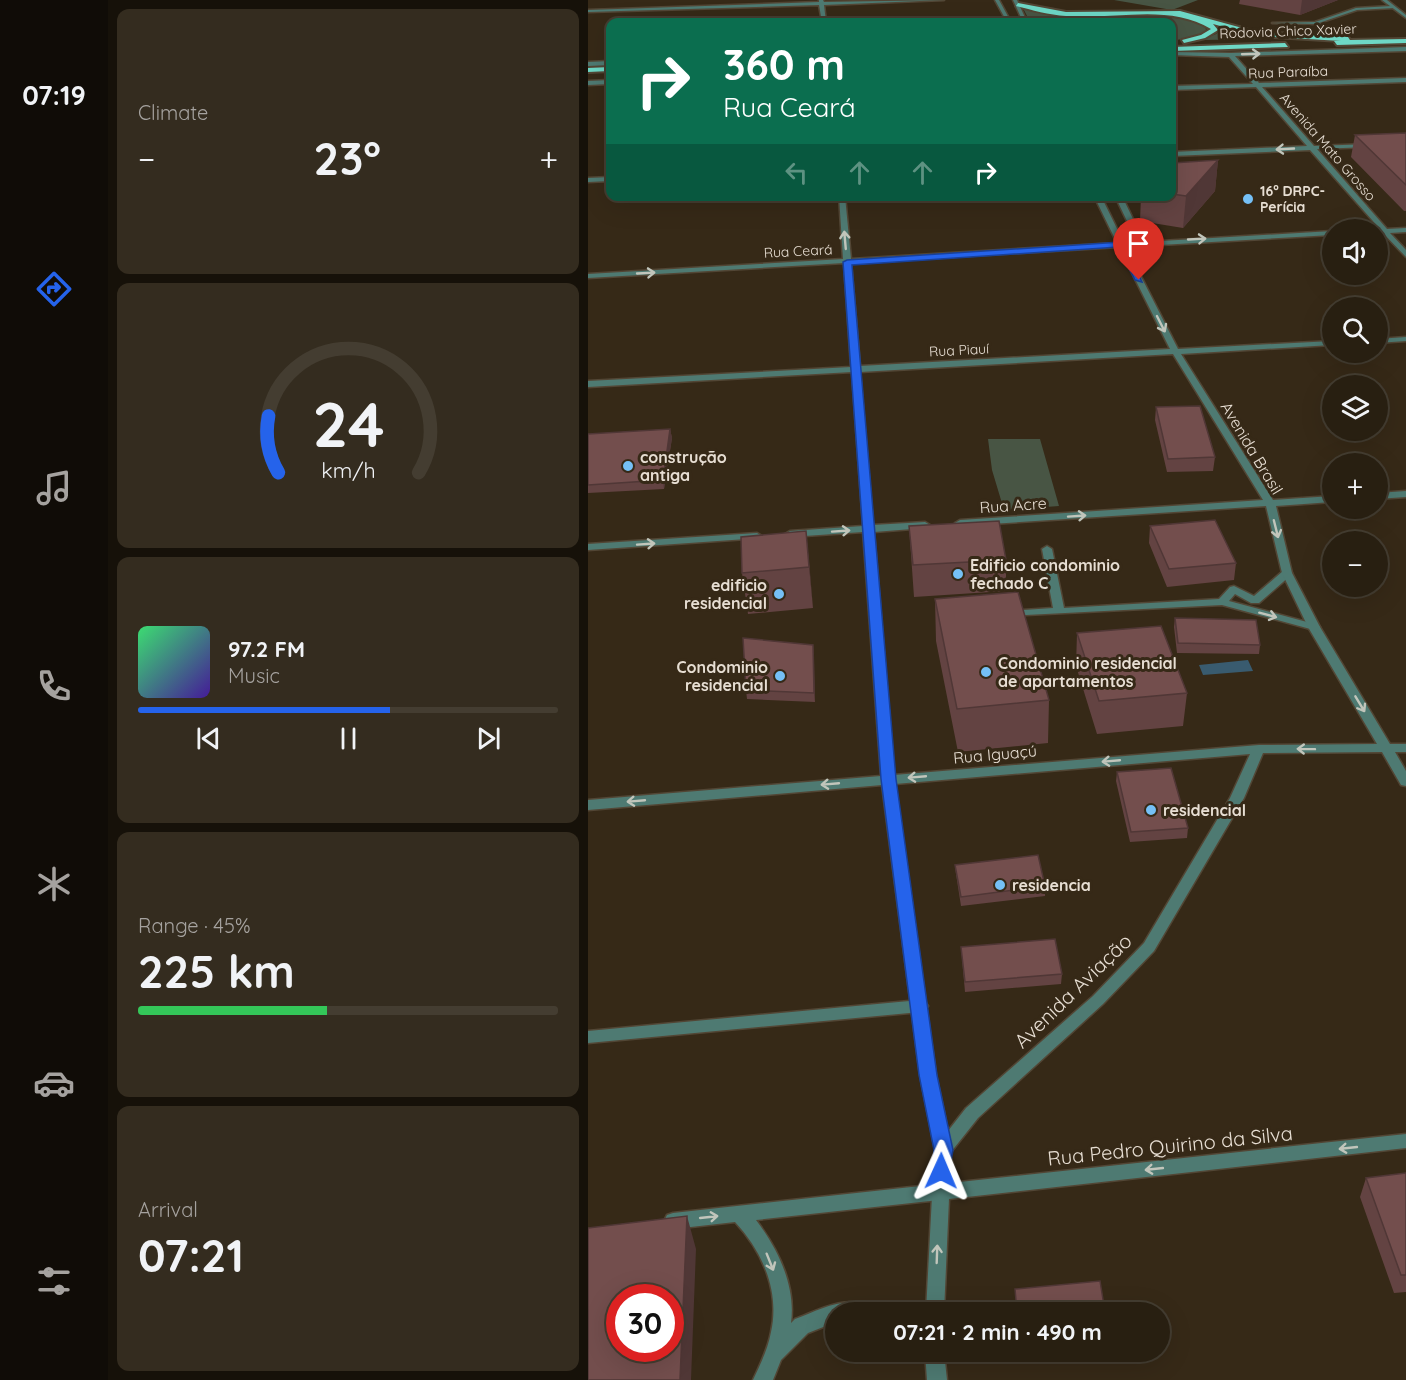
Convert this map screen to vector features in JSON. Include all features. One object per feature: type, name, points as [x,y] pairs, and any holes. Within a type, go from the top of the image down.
[{"type":"highway","points":[[1016,3],[1066,14],[1180,14],[1253,33],[1348,39]]},
{"type":"highway","points":[[1080,18],[1177,16],[1203,21],[1216,29],[1203,38],[1176,43]]},
{"type":"highway","name":"Rodovia Chico Xavier","points":[[1176,44],[1406,39]]},
{"type":"highway","name":"Rodovia Chico Xavier","points":[[1176,51],[1406,39]]},
{"type":"highway","points":[[588,70],[606,69]]},
{"type":"highway","points":[[588,75],[606,74]]},
{"type":"street","points":[[588,11],[942,0]]},
{"type":"street","points":[[998,0],[1007,18]]},
{"type":"street","points":[[1384,0],[1406,17]]},
{"type":"street","points":[[821,2],[823,18]]},
{"type":"street","points":[[1016,3],[1022,18]]},
{"type":"street","points":[[1274,22],[1316,23],[1356,9],[1392,7]]},
{"type":"street","points":[[1176,51],[1231,55],[1406,49]]},
{"type":"street","name":"Avenida Mato Grosso","points":[[1231,55],[1371,219]]},
{"type":"street","points":[[588,63],[606,63]]},
{"type":"street","name":"Rua Paraíba","points":[[1176,88],[1406,80]]},
{"type":"street","points":[[588,83],[606,82]]},
{"type":"street","points":[[1176,154],[1383,144]]},
{"type":"street","points":[[588,180],[606,179]]},
{"type":"street","points":[[842,201],[888,779],[928,1075],[943,1150],[939,1192],[935,1302]]},
{"type":"street","name":"Avenida Brasil","points":[[1100,201],[1176,352],[1270,503],[1287,573],[1314,627],[1406,782]]},
{"type":"street","points":[[1120,201],[1141,242]]},
{"type":"street","points":[[1388,231],[1406,230]]},
{"type":"street","name":"Rua Ceará","points":[[588,276],[847,262],[1141,242],[1322,233]]},
{"type":"street","name":"Avenida Mato Grosso","points":[[1388,238],[1406,255]]},
{"type":"street","points":[[1388,340],[1406,339]]},
{"type":"street","name":"Rua Piauí","points":[[588,384],[1322,344]]},
{"type":"street","points":[[1388,495],[1406,494]]},
{"type":"street","name":"Rua Acre","points":[[951,524],[1322,500]]},
{"type":"street","points":[[775,535],[939,525]]},
{"type":"street","points":[[588,548],[763,536]]},
{"type":"street","points":[[1047,549],[1059,611]]},
{"type":"street","points":[[1222,602],[1234,589],[1255,601],[1287,573]]},
{"type":"street","points":[[993,615],[1222,602],[1314,627]]},
{"type":"street","name":"Rua Iguaçú","points":[[588,805],[1259,749],[1388,750],[1406,748]]},
{"type":"street","name":"Avenida Aviação","points":[[943,1150],[972,1113],[1098,1000],[1149,947],[1237,798],[1259,749]]},
{"type":"street","points":[[588,1037],[920,1006]]},
{"type":"street","name":"Rua Pedro Quirino da Silva","points":[[657,1222],[1406,1141]]},
{"type":"street","points":[[739,1214],[753,1227],[782,1290],[782,1330],[763,1380]]},
{"type":"street","points":[[774,1353],[802,1326],[825,1317]]},
{"type":"street","points":[[936,1362],[937,1380]]},
{"type":"green space","points":[[1114,0],[1198,0],[1172,10]]},
{"type":"green space","points":[[1023,8],[1058,14],[1095,15],[1066,18],[1028,18]]},
{"type":"green space","points":[[1149,13],[1180,14],[1207,20],[1275,39],[1201,40],[1216,34],[1223,28],[1208,21],[1190,17]]},
{"type":"green space","points":[[1161,17],[1174,18],[1124,18]]},
{"type":"green space","points":[[1176,18],[1188,19],[1205,25],[1206,30],[1201,35],[1176,40]]},
{"type":"green space","points":[[988,439],[1040,439],[1059,506],[1004,510],[992,470]]},
{"type":"water","points":[[1248,660],[1253,671],[1203,675],[1199,665]]},
{"type":"building","points":[[1406,133],[1406,185],[1355,135]]},
{"type":"building","points":[[1218,160],[1186,196],[1176,195],[1176,163]]},
{"type":"building","points":[[1200,406],[1215,457],[1168,459],[1156,407]]},
{"type":"building","name":"construção antiga","points":[[670,429],[663,480],[588,485],[588,434]]},
{"type":"building","points":[[1215,520],[1236,563],[1169,569],[1150,526]]},
{"type":"building","points":[[999,521],[1006,560],[913,565],[909,526]]},
{"type":"building","points":[[806,531],[809,567],[742,573],[741,537]]},
{"type":"building","points":[[1018,592],[1049,700],[957,709],[935,599]]},
{"type":"building","points":[[1175,618],[1256,620],[1260,645],[1178,643]]},
{"type":"building","points":[[1161,626],[1187,693],[1099,701],[1077,633]]},
{"type":"building","name":"Condominio residencial","points":[[743,638],[813,645],[814,693],[746,690]]},
{"type":"building","name":"residencial","points":[[1171,768],[1188,828],[1131,832],[1117,772]]},
{"type":"building","name":"residencia","points":[[1038,855],[1045,886],[961,897],[955,865]]},
{"type":"building","points":[[1055,939],[1062,974],[965,982],[961,947]]},
{"type":"building","points":[[1406,1173],[1406,1275],[1401,1275],[1366,1178]]},
{"type":"building","points":[[687,1216],[684,1286],[684,1284],[606,1284],[606,1362],[681,1362],[680,1380],[588,1380],[588,1228]]},
{"type":"building","points":[[1100,1281],[1103,1302],[1016,1302],[1015,1289]]},
{"type":"place","name":"16° DRPC- Perícia","points":[[1248,199]]},
{"type":"place","name":"construção antiga","points":[[628,466]]},
{"type":"place","name":"Edificio condominio fechado C","points":[[958,574]]},
{"type":"place","name":"edificio residencial","points":[[779,594]]},
{"type":"place","name":"Condominio residencial de apartamentos","points":[[986,672]]},
{"type":"place","name":"Condominio residencial","points":[[780,676]]},
{"type":"place","name":"residencial","points":[[1151,810]]},
{"type":"place","name":"residencia","points":[[1000,885]]},
{"type":"route","points":[[941,1171],[943,1150],[928,1075],[888,779],[847,262],[1121,244],[1139,280]]}]
